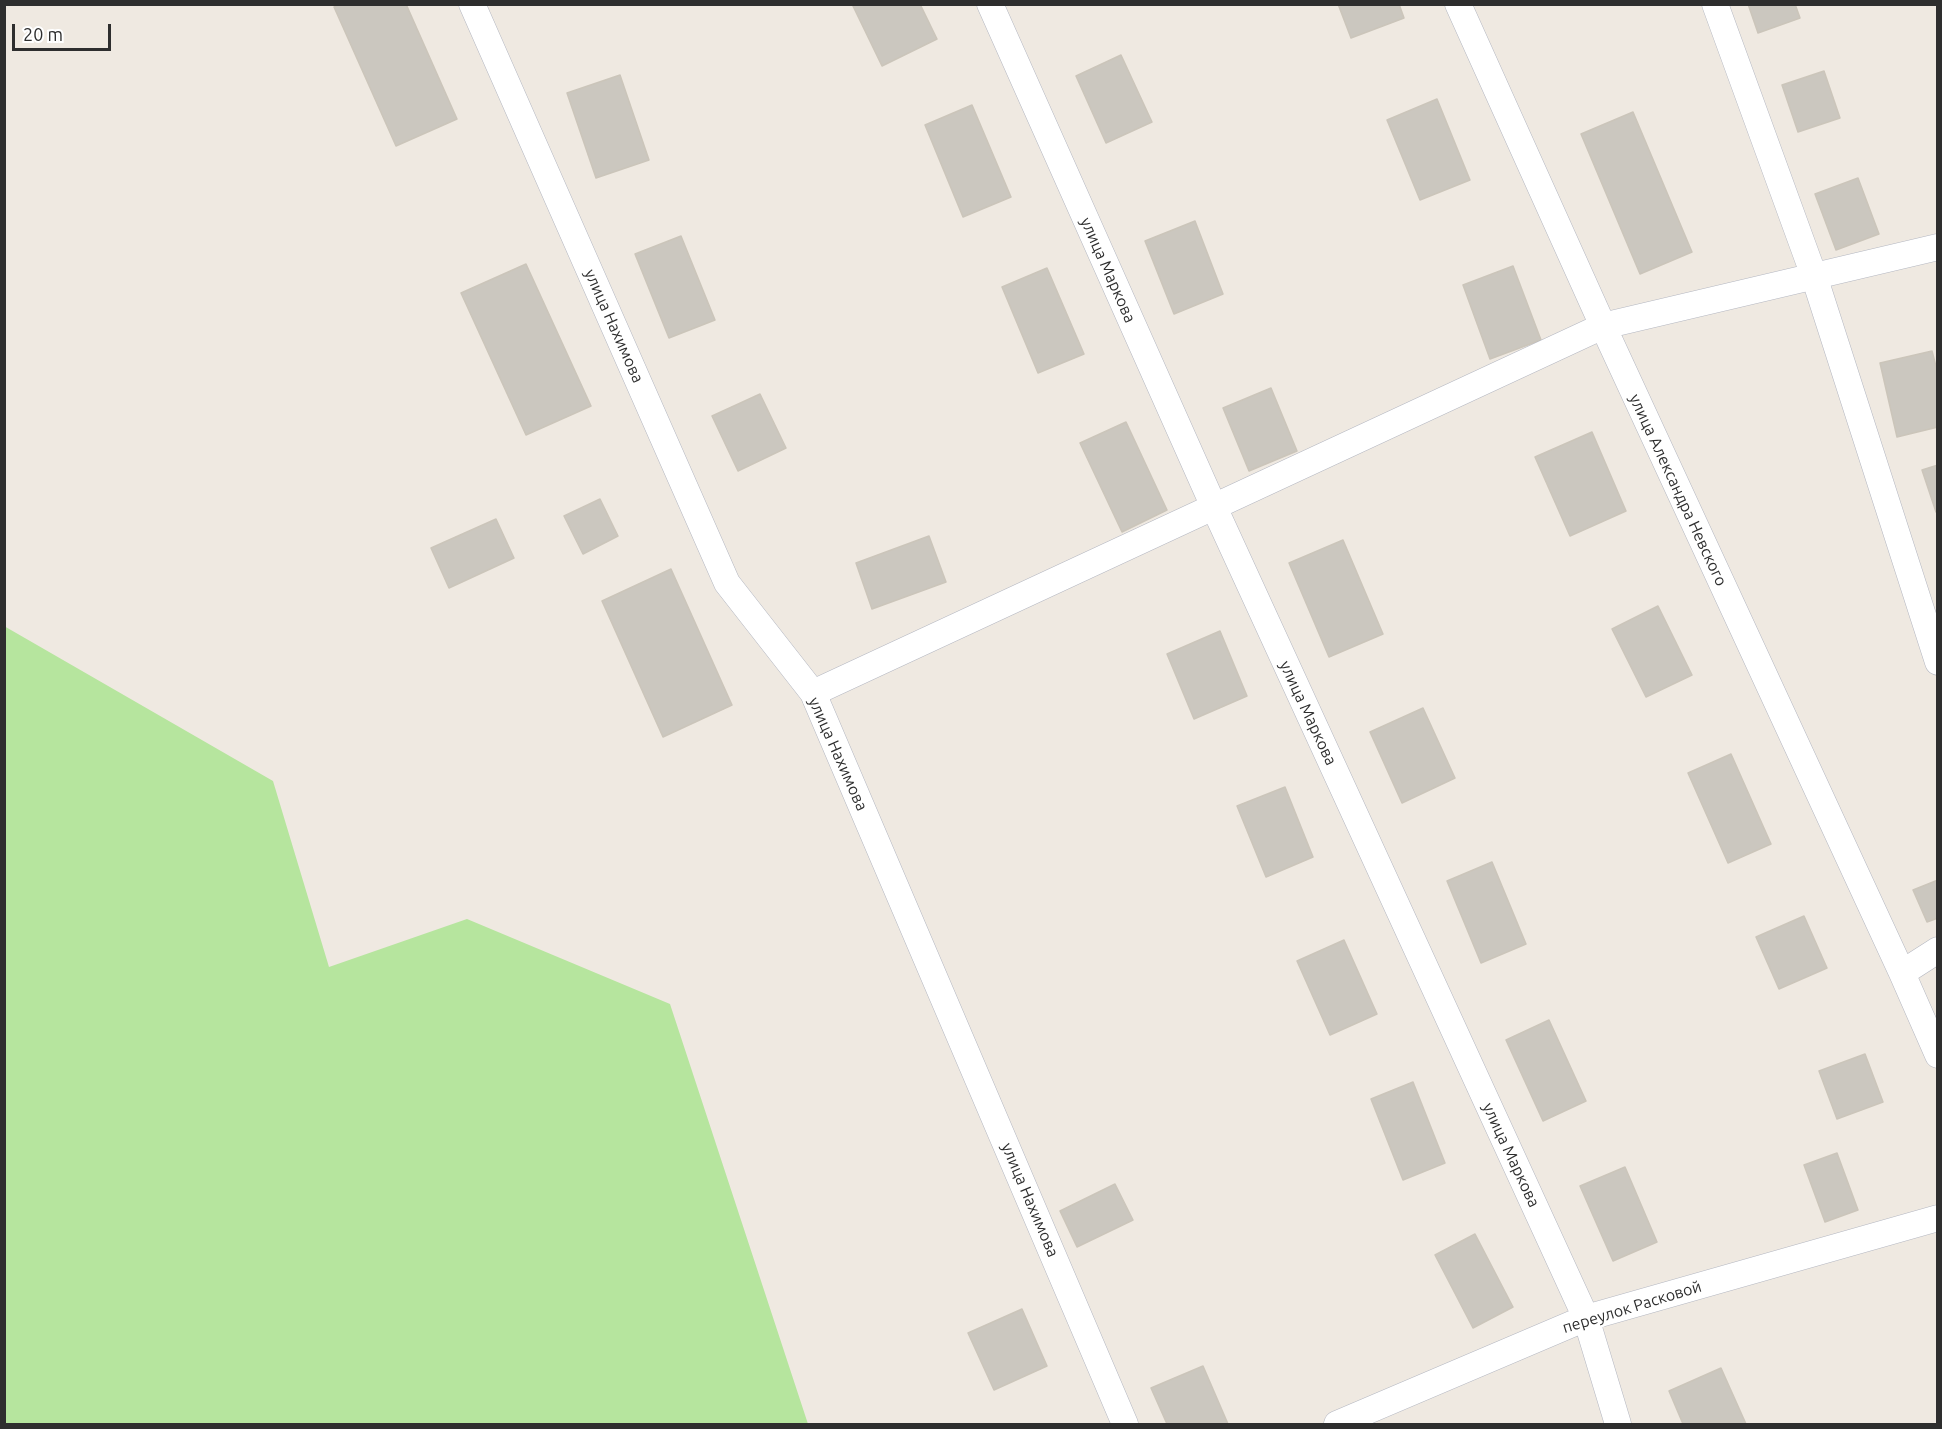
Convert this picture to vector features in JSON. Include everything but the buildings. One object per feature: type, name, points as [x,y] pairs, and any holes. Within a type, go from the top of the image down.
[{"type":"street","name":"улица Нахимова","points":[[472,4],[727,583],[813,693],[1125,1425]]},
{"type":"street","name":"улица Маркова","points":[[990,4],[1214,507],[1586,1318],[1618,1425]]},
{"type":"street","name":"улица Александра Невского","points":[[1458,4],[1603,326],[1938,1055]]},
{"type":"street","points":[[1714,4],[1814,276],[1938,662]]},
{"type":"street","points":[[813,693],[1603,326],[1938,247]]},
{"type":"street","points":[[1902,973],[1938,950]]},
{"type":"street","name":"переулок Расковой","points":[[1337,1425],[1586,1318],[1938,1218]]},
{"type":"green space","points":[[4,626],[273,781],[329,967],[467,919],[670,1004],[808,1424],[5,1424]]}]
